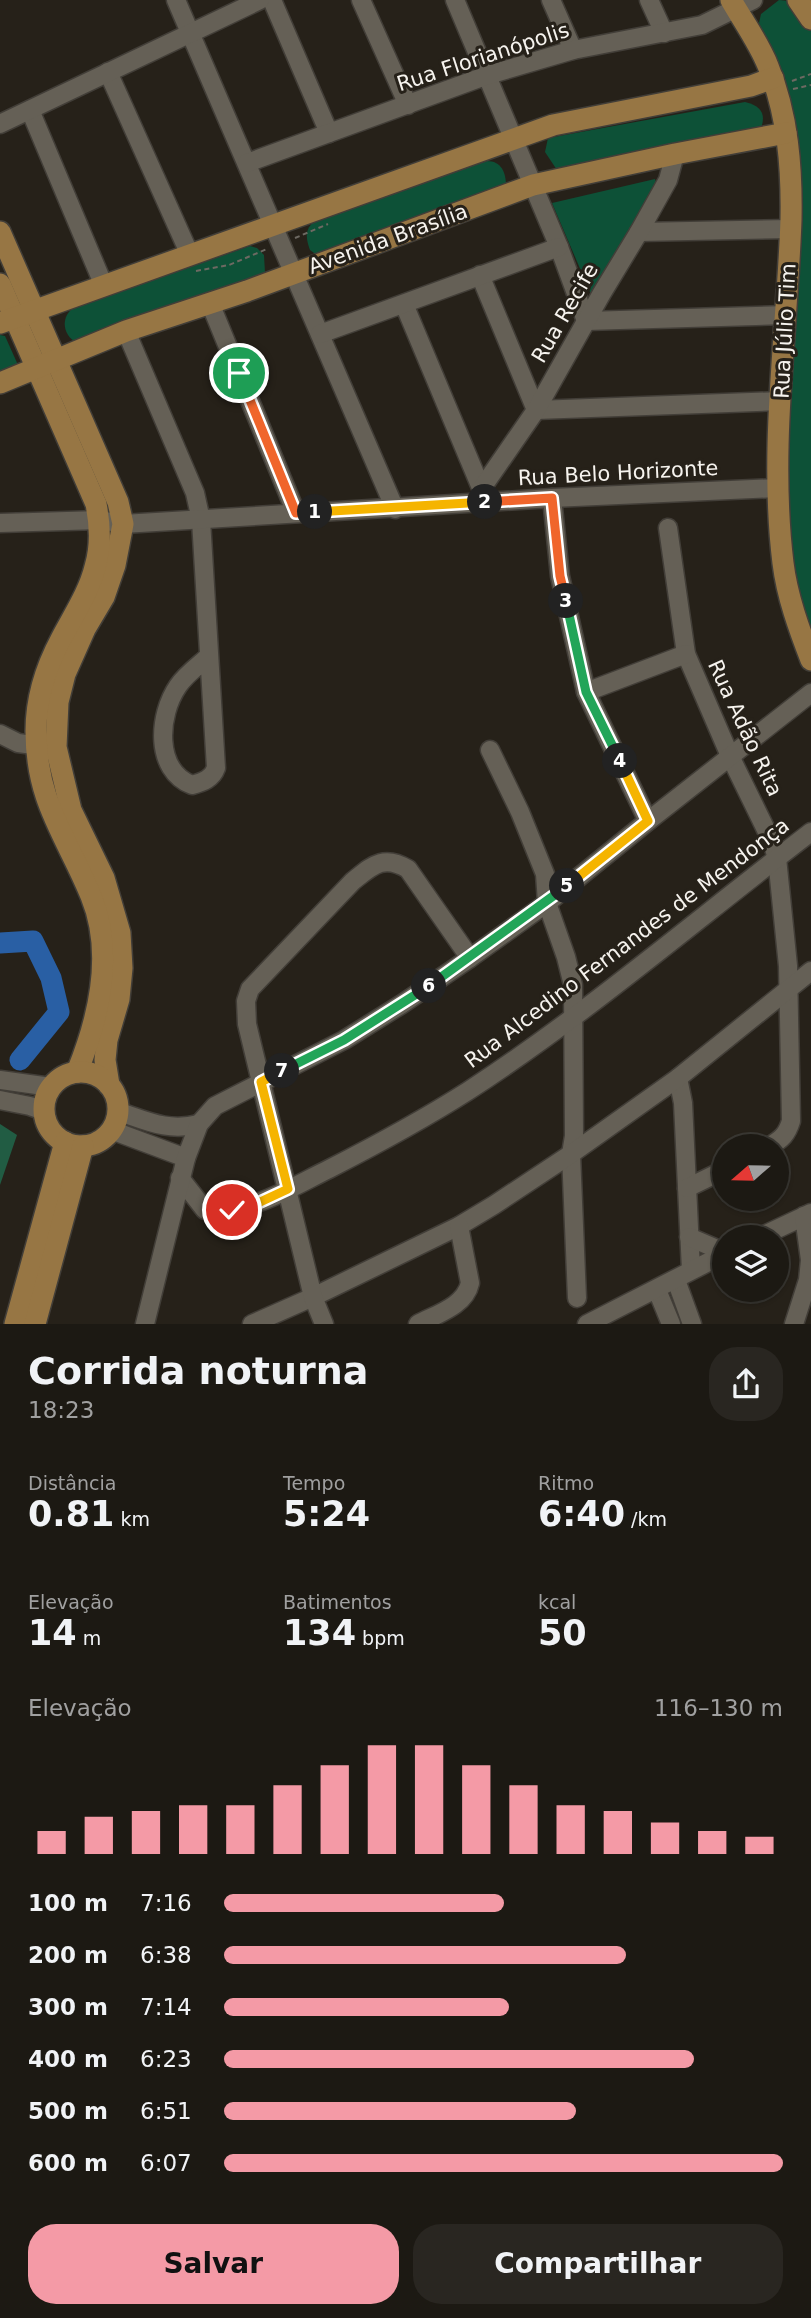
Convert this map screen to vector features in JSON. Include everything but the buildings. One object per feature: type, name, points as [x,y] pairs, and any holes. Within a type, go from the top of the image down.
[{"type":"main road","points":[[799,0],[811,19]]},
{"type":"main road","name":"Rua Júlio Tim","points":[[740,3],[778,86],[792,187],[777,488],[783,564],[791,604],[811,660]]},
{"type":"main road","points":[[16,318],[554,125],[751,86],[778,86]]},
{"type":"main road","name":"Avenida Brasília","points":[[0,383],[126,331],[533,186],[786,133]]},
{"type":"main road","points":[[0,233],[16,318]]},
{"type":"main road","points":[[0,284],[16,318],[47,365],[118,502],[123,524],[115,565],[104,597],[85,629],[65,674],[40,779],[48,804],[92,897],[103,949],[98,996],[85,1051],[77,1072]]},
{"type":"main road","points":[[47,365],[100,520],[95,568],[48,669],[38,701],[36,731],[47,747],[71,810],[104,878],[120,933],[122,968],[119,999],[107,1041],[105,1060],[109,1086]]},
{"type":"main road","points":[[77,1072],[94,1075],[109,1086],[114,1093],[114,1121],[103,1138],[94,1144],[74,1144],[50,1129],[44,1111],[46,1098],[58,1080],[77,1072]]},
{"type":"main road","points":[[15,1324],[74,1144]]},
{"type":"main road","points":[[35,1324],[74,1144]]},
{"type":"street","points":[[176,0],[395,509]]},
{"type":"street","points":[[0,124],[260,0]]},
{"type":"street","points":[[272,0],[329,133]]},
{"type":"street","points":[[361,0],[408,105]]},
{"type":"street","points":[[455,0],[559,247],[586,321],[786,315]]},
{"type":"street","points":[[551,0],[573,50]]},
{"type":"street","points":[[649,0],[664,33]]},
{"type":"street","name":"Rua Florianópolis","points":[[247,163],[488,75],[573,50],[702,25],[740,3]]},
{"type":"street","points":[[108,72],[190,255]]},
{"type":"street","points":[[30,110],[104,286]]},
{"type":"street","name":"Rua Recife","points":[[484,495],[639,232],[668,180],[675,155]]},
{"type":"street","points":[[639,232],[790,229]]},
{"type":"street","points":[[320,334],[559,247]]},
{"type":"street","points":[[480,275],[536,410],[781,401]]},
{"type":"street","points":[[209,303],[296,513]]},
{"type":"street","points":[[404,304],[484,495]]},
{"type":"street","points":[[126,331],[195,493],[201,520],[216,768],[207,780],[192,785],[177,777],[167,761],[163,745],[165,713],[178,685],[209,656]]},
{"type":"street","name":"Rua Belo Horizonte","points":[[0,523],[100,520],[123,524],[395,509],[484,495],[552,498],[777,488]]},
{"type":"street","points":[[552,498],[560,576],[586,692],[648,821]]},
{"type":"street","name":"Rua Adão Rita","points":[[668,528],[686,654],[777,858],[788,966],[791,1121],[785,1134]]},
{"type":"street","points":[[586,692],[686,654]]},
{"type":"street","points":[[145,1324],[186,1158],[199,1124],[215,1106],[344,1040],[470,958],[547,903],[811,694]]},
{"type":"street","points":[[0,734],[18,743],[47,747]]},
{"type":"street","points":[[491,750],[545,874],[547,903],[573,985],[574,1136],[571,1154],[577,1298]]},
{"type":"street","name":"Rua Alcedino Fernandes de Mendonça","points":[[170,1224],[190,1212],[242,1209],[288,1189],[349,1159],[467,1091],[572,1018],[811,832]]},
{"type":"street","points":[[324,1324],[313,1297],[247,1024],[250,989],[353,881],[372,866],[384,862],[397,863],[408,869],[470,958]]},
{"type":"street","points":[[252,1324],[459,1226],[571,1154],[678,1078],[811,971]]},
{"type":"street","points":[[678,1078],[683,1103],[690,1237],[683,1275],[692,1324]]},
{"type":"street","points":[[0,1080],[51,1087]]},
{"type":"street","points":[[0,1100],[30,1105],[44,1111]]},
{"type":"street","points":[[114,1121],[181,1128],[199,1124]]},
{"type":"street","points":[[114,1121],[186,1158]]},
{"type":"street","points":[[687,1188],[712,1176]]},
{"type":"street","points":[[180,1178],[205,1210]]},
{"type":"street","points":[[786,1225],[807,1215],[810,1260],[808,1280],[793,1324]]},
{"type":"street","points":[[418,1324],[454,1305],[468,1291],[470,1283],[459,1226]]},
{"type":"street","points":[[690,1237],[712,1247]]},
{"type":"street","points":[[587,1324],[712,1259]]},
{"type":"street","points":[[657,1290],[671,1324]]},
{"type":"path","points":[[778,86],[811,74]]},
{"type":"path","points":[[778,86],[811,85]]},
{"type":"green space","points":[[779,0],[789,1],[811,29],[811,641],[798,604],[785,501],[797,140],[786,86],[759,23],[761,14]]},
{"type":"green space","points":[[745,102],[757,107],[762,114],[763,123],[759,134],[557,170],[545,152],[548,138]]},
{"type":"green space","points":[[487,161],[502,168],[506,186],[318,256],[310,250],[307,234],[315,221]]},
{"type":"green space","points":[[655,179],[660,194],[593,299],[552,203]]},
{"type":"green space","points":[[250,246],[257,248],[264,255],[265,273],[261,279],[77,343],[66,331],[66,317],[73,308]]},
{"type":"green space","points":[[0,335],[5,336],[18,365],[0,381]]},
{"type":"green space","points":[[0,1124],[17,1135],[0,1185]]},
{"type":"waterway","points":[[0,943],[33,941],[51,978],[59,1012],[20,1060]]},
{"type":"route","points":[[232,1210],[258,1203],[288,1189],[261,1082],[344,1040],[402,1004],[547,903],[648,821],[586,692],[560,576],[552,498],[296,513],[239,373]]}]
